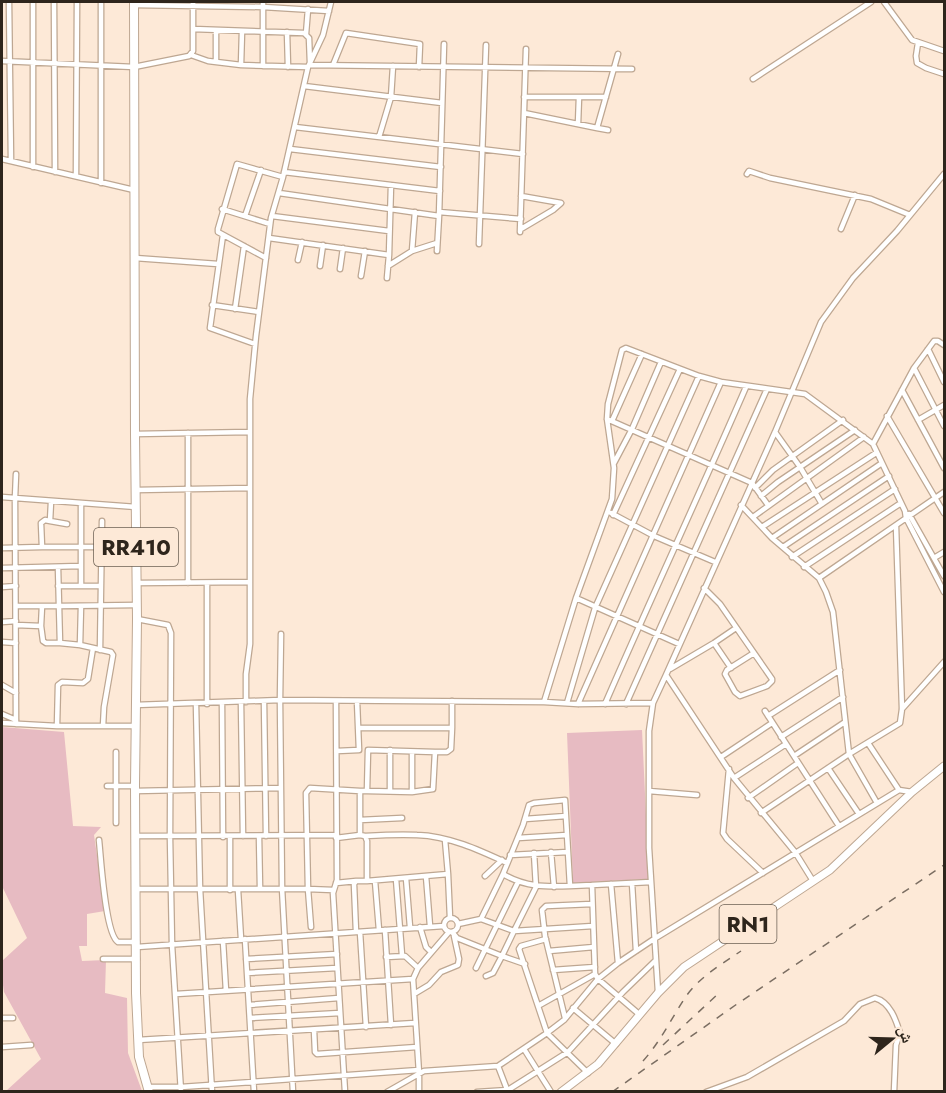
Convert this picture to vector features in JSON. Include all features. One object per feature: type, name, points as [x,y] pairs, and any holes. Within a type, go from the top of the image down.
[{"type":"highway","name":"RR410","points":[[134,3],[137,583],[135,889],[139,1057],[148,1089]]},
{"type":"main road","name":"RN1","points":[[561,1092],[588,1073],[616,1044],[658,993],[693,960],[843,859],[912,792],[945,766]]},
{"type":"street","points":[[9,2],[11,161]]},
{"type":"street","points":[[33,2],[33,167]]},
{"type":"street","points":[[54,2],[55,172]]},
{"type":"street","points":[[76,176],[77,2]]},
{"type":"street","points":[[101,2],[101,183]]},
{"type":"street","points":[[243,836],[244,702],[250,644],[250,399],[255,344],[270,224],[309,65],[323,35],[332,2]]},
{"type":"street","points":[[753,79],[871,2]]},
{"type":"street","points":[[884,2],[907,35],[918,43],[945,51]]},
{"type":"street","points":[[134,3],[263,4],[329,10]]},
{"type":"street","points":[[191,55],[193,4]]},
{"type":"street","points":[[263,4],[263,66]]},
{"type":"street","points":[[308,9],[306,34],[309,38],[309,65]]},
{"type":"street","points":[[193,29],[306,34]]},
{"type":"street","points":[[216,30],[216,62]]},
{"type":"street","points":[[241,65],[242,31]]},
{"type":"street","points":[[287,32],[288,67]]},
{"type":"street","points":[[333,65],[346,33],[420,44],[419,67]]},
{"type":"street","points":[[2,40],[10,40]]},
{"type":"street","points":[[918,43],[917,63],[945,74]]},
{"type":"street","points":[[437,251],[444,44]]},
{"type":"street","points":[[479,244],[486,45]]},
{"type":"street","points":[[522,196],[561,203],[521,230],[526,49]]},
{"type":"street","points":[[597,128],[618,54]]},
{"type":"street","points":[[2,61],[134,67],[191,55],[216,62],[288,67],[333,65],[632,69]]},
{"type":"street","points":[[379,137],[391,97],[393,66]]},
{"type":"street","points":[[304,86],[442,103]]},
{"type":"street","points":[[578,124],[579,96]]},
{"type":"street","points":[[524,97],[606,96]]},
{"type":"street","points":[[524,112],[608,130]]},
{"type":"street","points":[[295,127],[523,154]]},
{"type":"street","points":[[290,149],[441,167]]},
{"type":"street","points":[[2,159],[134,190]]},
{"type":"street","points":[[266,258],[218,230],[222,209],[237,164],[284,174],[440,191]]},
{"type":"street","points":[[245,216],[261,170]]},
{"type":"street","points":[[747,174],[749,171],[770,178],[871,199],[910,215]]},
{"type":"street","points":[[658,993],[651,882],[649,791],[649,731],[653,703],[741,505],[753,486],[821,322],[854,278],[945,174]]},
{"type":"street","points":[[387,278],[391,185]]},
{"type":"street","points":[[279,193],[415,212],[521,219]]},
{"type":"street","points":[[841,229],[855,195]]},
{"type":"street","points":[[222,209],[270,224]]},
{"type":"street","points":[[412,251],[415,212]]},
{"type":"street","points":[[272,216],[390,231]]},
{"type":"street","points":[[223,235],[212,305],[211,329],[255,344]]},
{"type":"street","points":[[269,238],[389,255]]},
{"type":"street","points":[[298,260],[302,242]]},
{"type":"street","points":[[388,266],[412,251],[437,243]]},
{"type":"street","points":[[235,309],[244,246]]},
{"type":"street","points":[[320,266],[323,246]]},
{"type":"street","points":[[340,269],[343,248]]},
{"type":"street","points":[[361,276],[365,251]]},
{"type":"street","points":[[135,258],[218,264]]},
{"type":"street","points":[[212,305],[259,312]]},
{"type":"street","points":[[873,444],[914,368],[937,340],[945,345]]},
{"type":"street","points":[[611,514],[614,463],[608,404],[622,350],[626,348],[721,382],[805,394],[843,420],[873,444],[945,592]]},
{"type":"street","points":[[928,349],[945,382]]},
{"type":"street","points":[[610,420],[642,354]]},
{"type":"street","points":[[614,463],[632,429],[661,362]]},
{"type":"street","points":[[914,368],[945,426]]},
{"type":"street","points":[[544,702],[576,598],[611,514],[650,437],[680,369]]},
{"type":"street","points":[[567,703],[595,608],[699,376]]},
{"type":"street","points":[[578,704],[721,382]]},
{"type":"street","points":[[605,704],[746,387]]},
{"type":"street","points":[[626,704],[767,389]]},
{"type":"street","points":[[902,390],[945,468]]},
{"type":"street","points":[[918,420],[945,405]]},
{"type":"street","points":[[887,416],[945,513]]},
{"type":"street","points":[[610,420],[712,465],[753,486],[768,505]]},
{"type":"street","points":[[753,486],[843,420]]},
{"type":"street","points":[[761,496],[855,430]]},
{"type":"street","points":[[135,434],[250,432]]},
{"type":"street","points":[[775,432],[800,467],[822,504]]},
{"type":"street","points":[[188,433],[188,583]]},
{"type":"street","points":[[753,517],[864,437]]},
{"type":"street","points":[[762,527],[814,491],[876,453]]},
{"type":"street","points":[[772,538],[882,463]]},
{"type":"street","points":[[15,474],[16,722]]},
{"type":"street","points":[[783,547],[889,476]]},
{"type":"street","points":[[136,490],[250,488]]},
{"type":"street","points":[[792,557],[895,489]]},
{"type":"street","points":[[819,578],[945,492]]},
{"type":"street","points":[[2,497],[136,507]]},
{"type":"street","points":[[50,521],[51,502]]},
{"type":"street","points":[[81,503],[81,585]]},
{"type":"street","points":[[804,567],[901,503]]},
{"type":"street","points":[[741,505],[792,557],[819,578],[826,592],[833,612],[849,754],[877,803]]},
{"type":"street","points":[[611,514],[654,536],[715,562]]},
{"type":"street","points":[[908,517],[945,576]]},
{"type":"street","points":[[42,547],[41,523],[45,520],[67,524]]},
{"type":"street","points":[[100,650],[102,520]]},
{"type":"street","points":[[761,813],[900,723],[902,709],[896,526]]},
{"type":"street","points":[[2,548],[136,548]]},
{"type":"street","points":[[934,558],[945,552]]},
{"type":"street","points":[[2,568],[81,566]]},
{"type":"street","points":[[58,567],[60,643]]},
{"type":"street","points":[[137,583],[250,582]]},
{"type":"street","points":[[207,583],[207,704]]},
{"type":"street","points":[[2,586],[15,586]]},
{"type":"street","points":[[58,586],[101,586]]},
{"type":"street","points":[[704,588],[716,599],[754,652],[772,679],[767,686],[747,695],[737,695],[725,677],[725,672],[754,652]]},
{"type":"street","points":[[576,598],[679,644]]},
{"type":"street","points":[[16,606],[136,605]]},
{"type":"street","points":[[42,606],[43,641],[80,645],[111,652],[113,655],[103,726]]},
{"type":"street","points":[[80,645],[81,606]]},
{"type":"street","points":[[137,619],[170,626],[172,945],[181,1089]]},
{"type":"street","points":[[2,622],[41,626]]},
{"type":"street","points":[[667,673],[736,628]]},
{"type":"street","points":[[281,633],[282,888],[293,1092]]},
{"type":"street","points":[[2,642],[16,643]]},
{"type":"street","points":[[714,643],[730,668]]},
{"type":"street","points":[[57,726],[58,685],[62,682],[82,683],[88,679],[93,648]]},
{"type":"street","points":[[902,709],[945,662]]},
{"type":"street","points":[[839,826],[766,713],[840,670]]},
{"type":"street","points":[[667,673],[748,798],[795,852],[813,881]]},
{"type":"street","points":[[2,685],[16,693]]},
{"type":"street","points":[[781,736],[843,697]]},
{"type":"street","points":[[135,705],[280,700],[653,703]]},
{"type":"street","points":[[260,888],[266,789],[264,701]]},
{"type":"street","points":[[336,701],[336,883],[333,890],[345,1092]]},
{"type":"street","points":[[357,701],[359,750]]},
{"type":"street","points":[[337,751],[449,751],[451,749],[452,701]]},
{"type":"street","points":[[222,703],[222,837]]},
{"type":"street","points":[[196,704],[200,889],[212,1092]]},
{"type":"street","points":[[2,714],[16,722]]},
{"type":"street","points":[[794,756],[845,722]]},
{"type":"street","points":[[2,723],[135,726]]},
{"type":"street","points":[[721,756],[772,723]]},
{"type":"street","points":[[358,728],[452,728]]},
{"type":"street","points":[[868,743],[899,790]]},
{"type":"street","points":[[734,778],[786,744]]},
{"type":"street","points":[[367,791],[368,750]]},
{"type":"street","points":[[390,750],[390,790]]},
{"type":"street","points":[[116,752],[116,823]]},
{"type":"street","points":[[412,752],[412,792]]},
{"type":"street","points":[[311,927],[306,790],[312,788],[412,792],[434,788],[435,752]]},
{"type":"street","points":[[748,798],[798,763]]},
{"type":"street","points":[[828,768],[859,814]]},
{"type":"street","points":[[729,769],[723,833],[763,873]]},
{"type":"street","points":[[107,786],[170,791],[280,788]]},
{"type":"street","points":[[538,1006],[618,963],[899,790],[912,792]]},
{"type":"street","points":[[360,791],[362,836],[367,841],[367,881]]},
{"type":"street","points":[[649,791],[698,795]]},
{"type":"street","points":[[485,876],[510,855],[531,804],[565,800],[570,886]]},
{"type":"street","points":[[525,819],[566,816]]},
{"type":"street","points":[[360,820],[402,818]]},
{"type":"street","points":[[136,836],[420,835],[464,844],[504,862]]},
{"type":"street","points":[[518,838],[567,835]]},
{"type":"street","points":[[230,837],[230,890]]},
{"type":"street","points":[[99,840],[106,906],[112,938],[118,942],[137,945],[172,945],[444,926],[452,933],[485,950],[525,964]]},
{"type":"street","points":[[445,840],[450,918]]},
{"type":"street","points":[[551,852],[554,887]]},
{"type":"street","points":[[510,855],[568,852]]},
{"type":"street","points":[[486,976],[493,973],[536,887],[534,854]]},
{"type":"street","points":[[481,919],[503,874],[504,862]]},
{"type":"street","points":[[336,883],[447,874]]},
{"type":"street","points":[[503,874],[518,882],[536,887],[651,882]]},
{"type":"street","points":[[426,876],[430,926]]},
{"type":"street","points":[[406,878],[410,927]]},
{"type":"street","points":[[396,879],[402,955]]},
{"type":"street","points":[[375,880],[379,930]]},
{"type":"street","points":[[356,881],[354,886],[366,1027]]},
{"type":"street","points":[[476,968],[518,882]]},
{"type":"street","points":[[632,883],[636,951]]},
{"type":"street","points":[[611,884],[618,963]]},
{"type":"street","points":[[592,885],[596,976],[640,1015]]},
{"type":"street","points":[[135,889],[333,890]]},
{"type":"street","points":[[238,890],[246,959],[254,1092]]},
{"type":"street","points":[[565,1018],[544,931],[542,910],[545,907],[592,904]]},
{"type":"street","points":[[450,918],[455,919],[458,924]]},
{"type":"street","points":[[444,926],[445,921],[450,918]]},
{"type":"street","points":[[458,924],[481,919],[514,931],[544,931],[593,926]]},
{"type":"street","points":[[419,1092],[413,980],[418,968],[431,952],[456,930],[458,924]]},
{"type":"street","points":[[420,927],[426,947],[431,952]]},
{"type":"street","points":[[385,930],[391,1025]]},
{"type":"street","points":[[414,994],[429,985],[441,972],[458,965],[459,959],[452,933]]},
{"type":"street","points":[[546,939],[520,947],[538,1006],[547,1034],[588,1073]]},
{"type":"street","points":[[223,941],[226,991]]},
{"type":"street","points":[[549,951],[594,947]]},
{"type":"street","points":[[246,959],[337,954]]},
{"type":"street","points":[[386,957],[402,955],[418,968]]},
{"type":"street","points":[[103,959],[137,959]]},
{"type":"street","points":[[477,1092],[508,1091],[568,1052],[618,997],[655,961]]},
{"type":"street","points":[[553,970],[595,967]]},
{"type":"street","points":[[247,973],[338,968]]},
{"type":"street","points":[[148,1089],[181,1089],[253,1081],[498,1066],[547,1034],[565,1018],[596,976]]},
{"type":"street","points":[[176,994],[413,980]]},
{"type":"street","points":[[249,1005],[339,998]]},
{"type":"street","points":[[706,1092],[747,1077],[844,1021],[860,1004],[875,998],[883,1001],[900,1033],[896,1045],[894,1092]]},
{"type":"street","points":[[573,1008],[616,1044]]},
{"type":"street","points":[[250,1018],[340,1013]]},
{"type":"street","points":[[2,1018],[13,1018]]},
{"type":"street","points":[[138,1040],[415,1023]]},
{"type":"street","points":[[314,1030],[317,1054],[417,1047]]},
{"type":"street","points":[[2,1047],[31,1045]]},
{"type":"street","points":[[524,1049],[551,1092]]},
{"type":"street","points":[[498,1066],[508,1091]]},
{"type":"street","points":[[387,1092],[419,1071]]},
{"type":"shaded area","points":[[2,727],[64,732],[73,826],[101,827],[94,835],[105,911],[87,914],[87,946],[79,946],[82,961],[106,960],[105,993],[127,998],[128,1053],[142,1091],[6,1091],[41,1059],[4,992],[2,978],[2,961],[27,938],[2,886]]},
{"type":"shaded area","points":[[642,730],[649,879],[573,883],[567,733]]},
{"type":"railway","points":[[612,1092],[737,1004],[944,865]]},
{"type":"railway","points":[[643,1061],[693,988],[712,971],[741,951]]},
{"type":"railway","points":[[663,1045],[719,993]]}]
